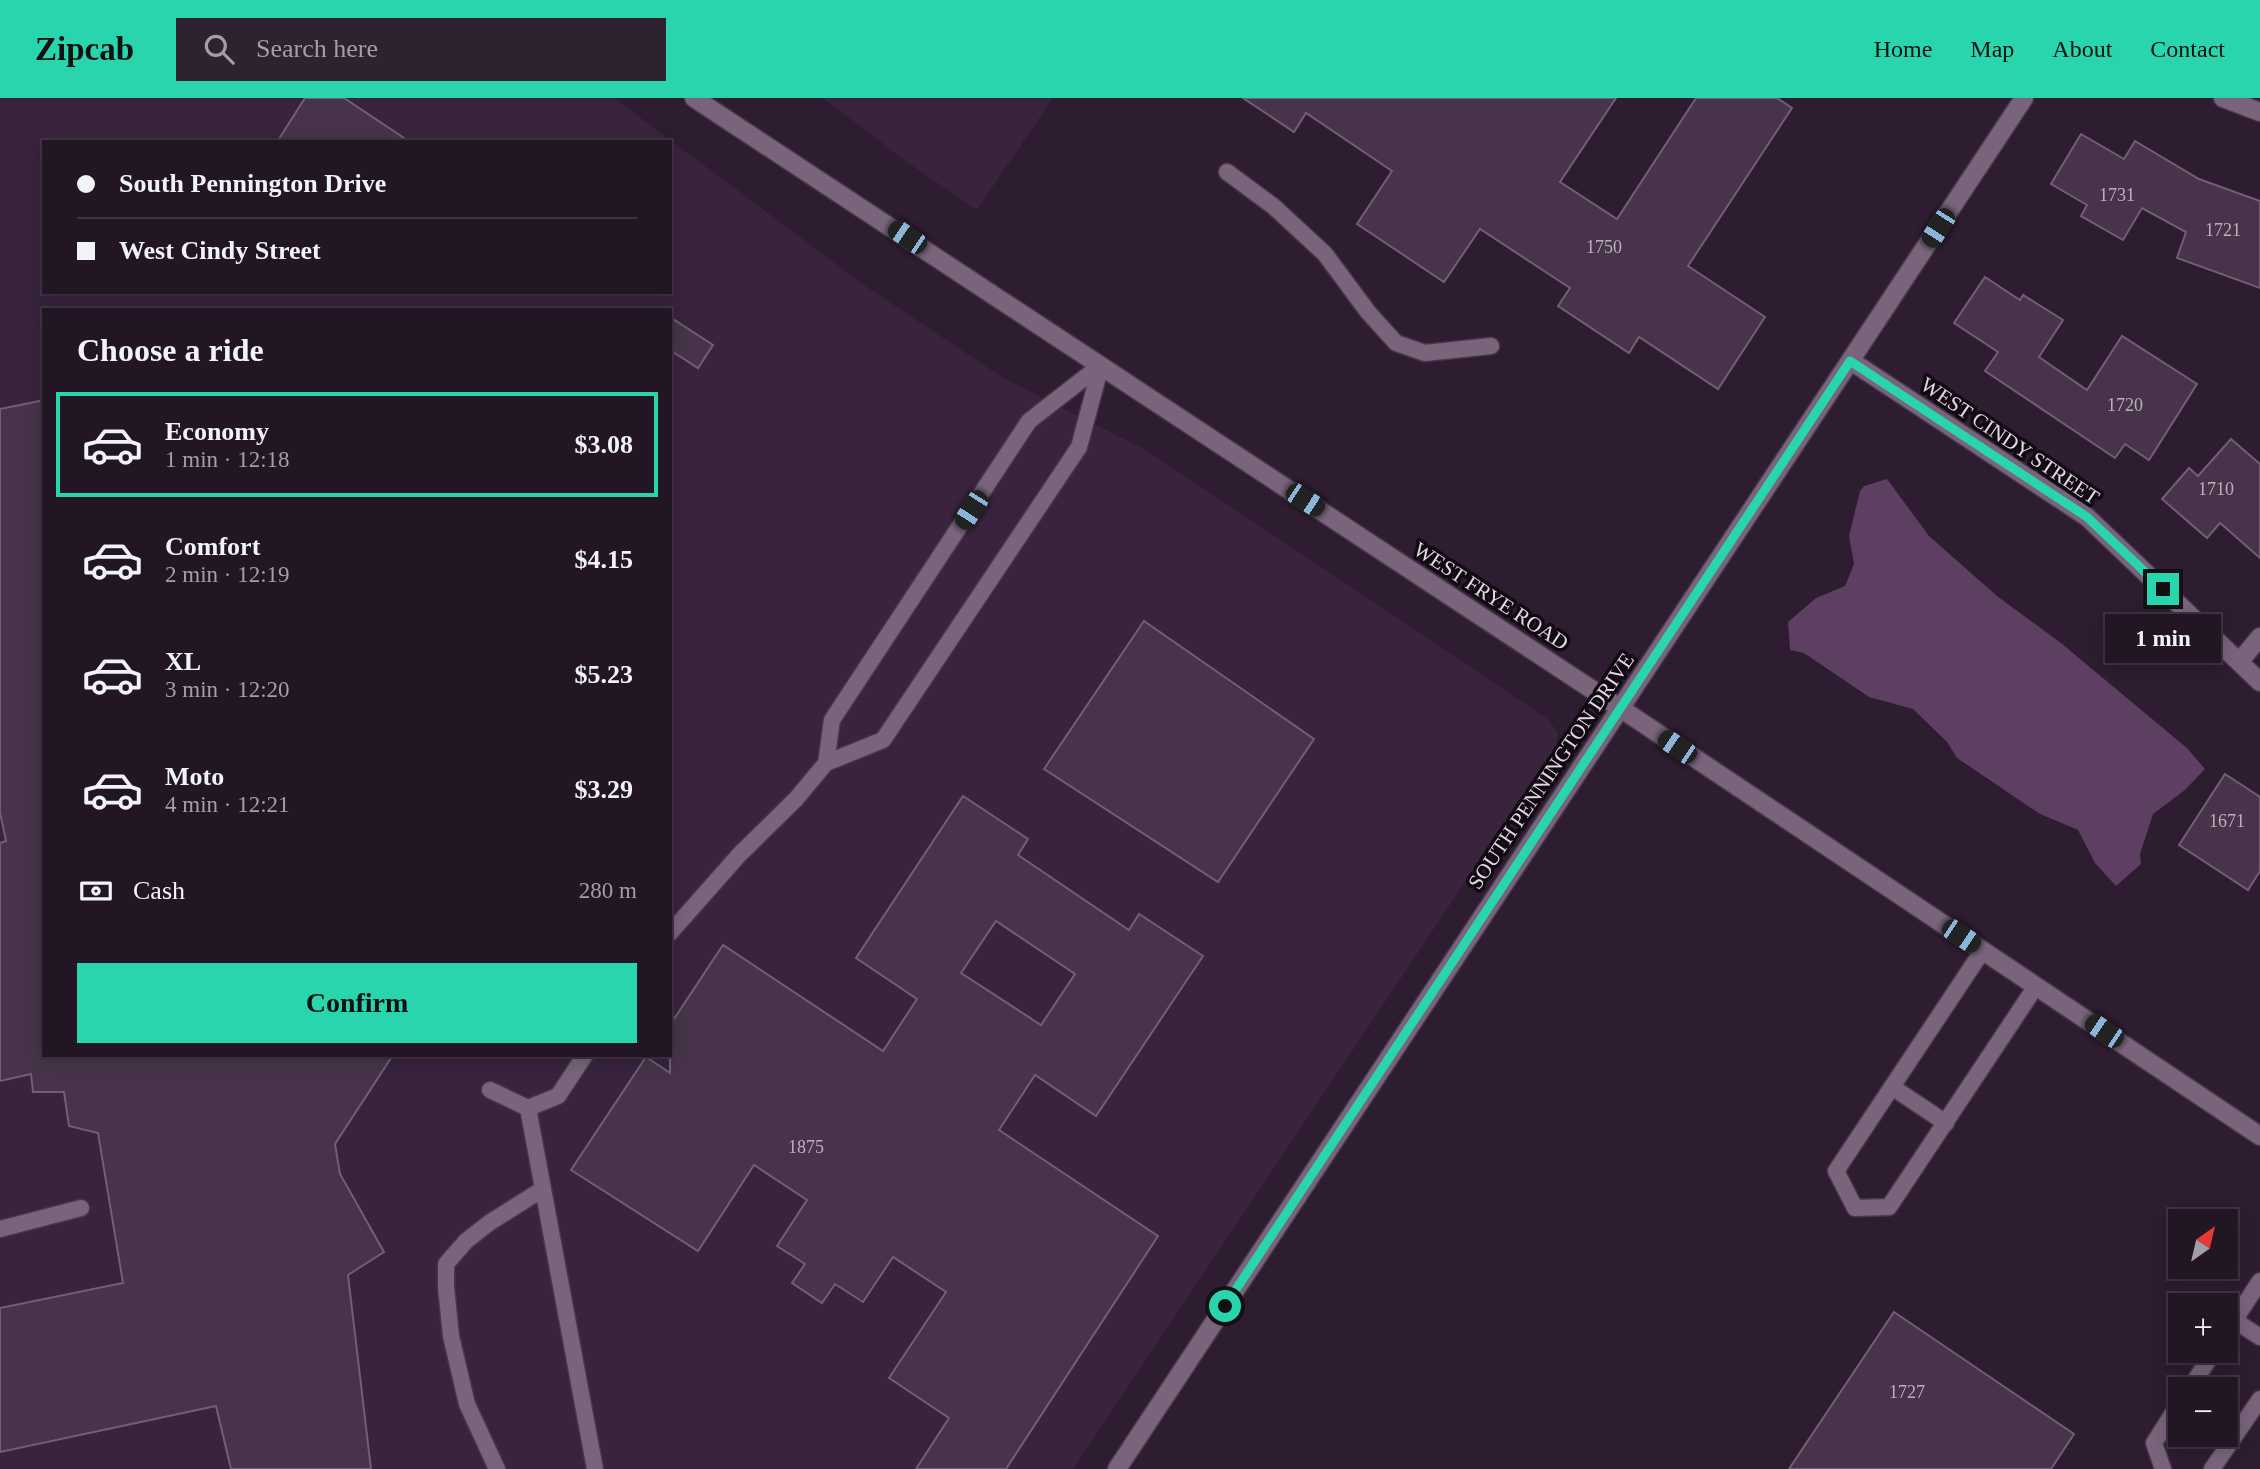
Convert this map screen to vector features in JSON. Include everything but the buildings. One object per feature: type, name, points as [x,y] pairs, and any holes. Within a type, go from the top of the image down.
[{"type":"street","name":"WEST FRYE ROAD","points":[[694,98],[1620,708],[2260,1136]]},
{"type":"street","name":"SOUTH PENNINGTON DRIVE","points":[[1117,1469],[2024,98]]},
{"type":"street","points":[[2223,98],[2260,112]]},
{"type":"street","name":"WEST CINDY STREET","points":[[1850,361],[2087,517],[2260,681]]},
{"type":"street","points":[[2240,661],[2260,637]]},
{"type":"lane","points":[[1227,172],[1273,206],[1325,254],[1368,312],[1396,343],[1425,354],[1491,346]]},
{"type":"lane","points":[[826,763],[832,720],[1029,421],[1101,365]]},
{"type":"lane","points":[[672,931],[739,855],[796,799],[826,763],[883,740],[1079,447],[1101,365]]},
{"type":"lane","points":[[1983,950],[1836,1171],[1855,1208],[1889,1207],[2036,986]]},
{"type":"lane","points":[[491,1090],[528,1108],[558,1096],[584,1057]]},
{"type":"lane","points":[[1892,1087],[1946,1123]]},
{"type":"lane","points":[[528,1108],[594,1469]]},
{"type":"lane","points":[[497,1469],[467,1404],[451,1336],[446,1264],[467,1241],[489,1223],[544,1189]]},
{"type":"lane","points":[[0,1229],[81,1208]]},
{"type":"lane","points":[[2238,1315],[2260,1281]]},
{"type":"lane","points":[[2238,1330],[2260,1337]]},
{"type":"lane","points":[[2238,1427],[2260,1399]]},
{"type":"lane","points":[[2163,1469],[2154,1443],[2168,1422]]},
{"type":"lane","points":[[2213,1469],[2224,1447]]},
{"type":"shaded area","points":[[0,98],[614,98],[670,140],[42,140],[42,294],[672,294],[672,141],[864,285],[1005,379],[1144,449],[1548,719],[1558,733],[1556,746],[1073,1469],[0,1469]]},
{"type":"shaded area","points":[[823,98],[1053,98],[977,210],[908,163]]},
{"type":"shaded area","points":[[1887,479],[1929,536],[1997,596],[2061,643],[2187,748],[2205,769],[2185,790],[2153,814],[2140,854],[2141,864],[2116,886],[2095,863],[2078,830],[2040,814],[1957,758],[1947,742],[1913,709],[1869,697],[1804,653],[1790,650],[1788,622],[1816,598],[1845,586],[1854,564],[1849,536],[1860,491],[1864,486]]},
{"type":"route","points":[[1225,1306],[1850,361],[2087,517],[2163,589]]}]
